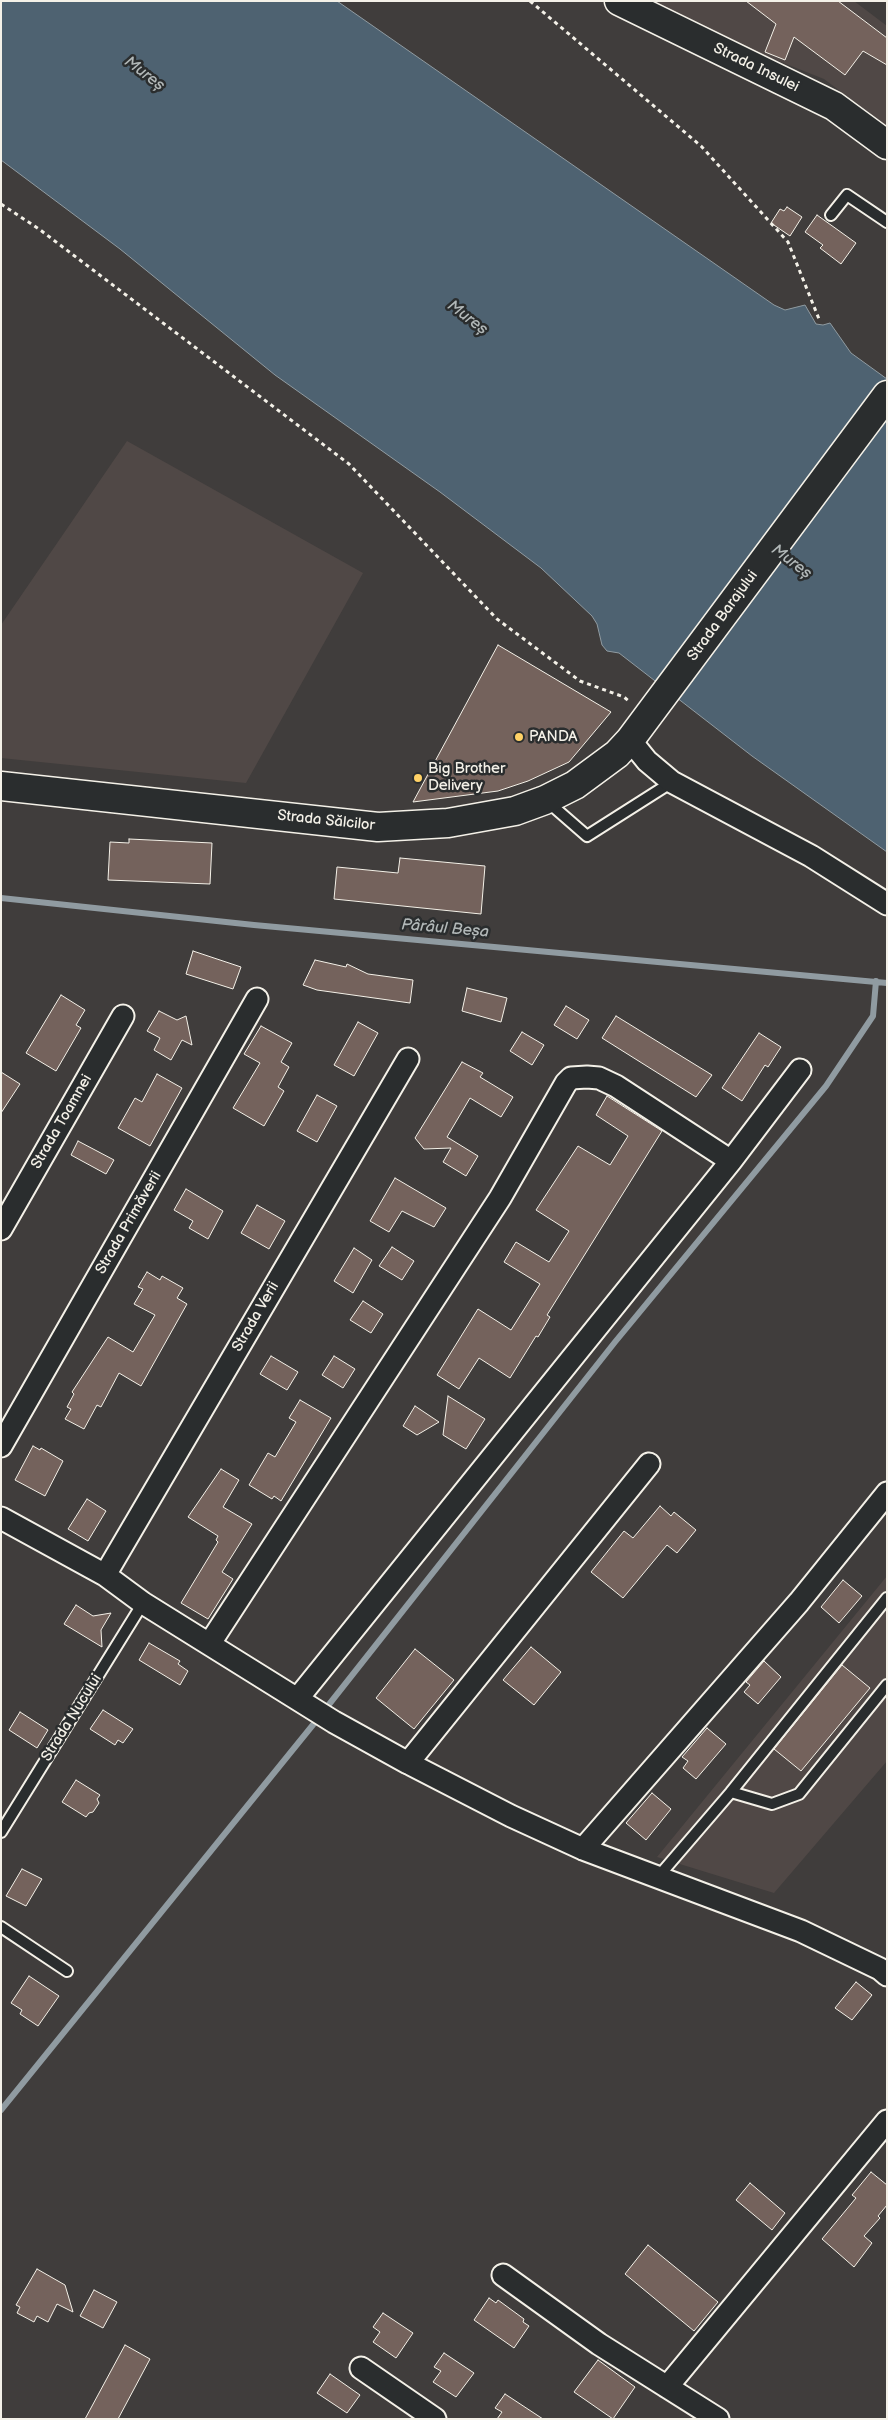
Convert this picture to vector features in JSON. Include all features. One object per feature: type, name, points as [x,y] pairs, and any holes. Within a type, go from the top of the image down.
[{"type":"main road","name":"Strada Insulei","points":[[619,1],[834,106],[887,145]]},
{"type":"main road","name":"Strada Barajului","points":[[630,740],[887,395]]},
{"type":"main road","name":"Strada Sălcilor","points":[[1,786],[378,827],[448,823],[515,811],[545,800],[575,785],[617,754],[630,740]]},
{"type":"street","points":[[630,740],[647,761],[672,782],[811,856],[887,904]]},
{"type":"street","name":"Strada Primăverii","points":[[1,1446],[257,1000]]},
{"type":"street","name":"Strada Toamnei","points":[[1,1229],[123,1016]]},
{"type":"street","name":"Strada Verii","points":[[105,1576],[408,1059]]},
{"type":"street","points":[[304,1701],[800,1070]]},
{"type":"street","points":[[210,1643],[500,1198],[566,1083],[571,1078],[587,1077],[608,1082],[731,1160]]},
{"type":"street","points":[[408,1763],[649,1464]]},
{"type":"street","points":[[583,1848],[799,1602],[887,1493]]},
{"type":"street","points":[[1,1518],[105,1576],[143,1603],[304,1701],[334,1722],[408,1763],[511,1816],[583,1848],[801,1931],[880,1969],[887,1975]]},
{"type":"street","points":[[667,2387],[887,2121]]},
{"type":"street","points":[[503,2275],[599,2344],[718,2419]]},
{"type":"street","points":[[361,2368],[435,2419]]},
{"type":"lane","points":[[831,215],[847,195],[887,222]]},
{"type":"lane","points":[[545,800],[587,836],[672,782]]},
{"type":"lane","points":[[658,1877],[731,1792],[887,1598]]},
{"type":"lane","name":"Strada Nucului","points":[[1,1832],[143,1603]]},
{"type":"lane","points":[[731,1792],[772,1804],[799,1794],[887,1685]]},
{"type":"lane","points":[[1,1927],[67,1971]]},
{"type":"path","points":[[530,1],[708,154],[788,242],[818,319]]},
{"type":"path","points":[[1,204],[39,229],[349,464],[497,619],[580,681],[624,697],[649,717]]},
{"type":"shaded area","points":[[653,1],[854,1],[887,26],[887,126],[824,79],[751,50]]},
{"type":"shaded area","points":[[127,441],[363,573],[246,783],[1,758],[1,625]]},
{"type":"shaded area","points":[[887,1576],[887,1761],[774,1893],[657,1857]]},
{"type":"water","name":"Mureș","points":[[1,1],[337,1],[774,305],[785,310],[805,305],[816,324],[830,323],[851,353],[887,379],[887,852],[752,756],[619,653],[607,651],[602,645],[597,624],[592,616],[541,568],[440,492],[275,375],[120,249],[1,160]]},
{"type":"building","points":[[746,1],[838,1],[887,38],[887,65],[863,51],[845,75],[794,37],[785,60],[765,52],[776,24]]},
{"type":"building","points":[[787,207],[802,217],[790,236],[771,223],[780,209],[784,211]]},
{"type":"building","points":[[817,215],[856,243],[841,264],[820,248],[823,245],[805,232]]},
{"type":"building","name":"PANDA","points":[[498,645],[611,712],[569,762],[528,781],[498,791],[413,802]]},
{"type":"building","points":[[129,839],[212,843],[210,884],[108,880],[110,842],[129,843]]},
{"type":"building","points":[[400,858],[485,866],[481,914],[334,899],[337,867],[398,873]]},
{"type":"building","points":[[193,951],[241,967],[233,989],[186,974]]},
{"type":"building","points":[[315,960],[346,967],[347,964],[368,974],[413,980],[410,1003],[317,990],[303,985]]},
{"type":"building","points":[[467,988],[507,998],[501,1022],[462,1011]]},
{"type":"building","points":[[61,995],[85,1010],[76,1025],[81,1028],[56,1071],[26,1053]]},
{"type":"building","points":[[566,1006],[589,1020],[577,1039],[554,1025]]},
{"type":"building","points":[[159,1011],[177,1020],[186,1016],[192,1045],[182,1040],[171,1060],[154,1050],[160,1038],[147,1031]]},
{"type":"building","points":[[616,1016],[712,1075],[696,1097],[602,1038]]},
{"type":"building","points":[[358,1022],[378,1033],[354,1076],[334,1065]]},
{"type":"building","points":[[261,1026],[292,1043],[281,1062],[289,1067],[278,1087],[284,1091],[264,1126],[233,1108],[260,1063],[244,1054]]},
{"type":"building","points":[[522,1032],[544,1045],[532,1065],[510,1051]]},
{"type":"building","points":[[759,1033],[781,1047],[768,1067],[765,1065],[742,1101],[722,1088]]},
{"type":"building","points":[[462,1062],[483,1073],[480,1077],[513,1097],[501,1117],[470,1098],[447,1137],[478,1156],[466,1176],[443,1162],[451,1148],[424,1149],[415,1138]]},
{"type":"building","points":[[1,1072],[20,1084],[1,1113]]},
{"type":"building","points":[[157,1074],[182,1088],[150,1146],[118,1128],[135,1098],[142,1102]]},
{"type":"building","points":[[317,1095],[337,1106],[317,1142],[297,1131]]},
{"type":"building","points":[[607,1096],[662,1131],[547,1315],[550,1317],[538,1337],[536,1336],[510,1378],[479,1358],[459,1389],[437,1375],[478,1309],[511,1330],[540,1284],[504,1262],[516,1242],[549,1262],[569,1231],[536,1210],[578,1146],[610,1165],[628,1136],[596,1115]]},
{"type":"building","points":[[78,1141],[114,1160],[106,1174],[71,1155]]},
{"type":"building","points":[[395,1178],[446,1208],[434,1227],[402,1211],[389,1232],[370,1221]]},
{"type":"building","points":[[186,1189],[223,1211],[208,1239],[189,1228],[193,1221],[174,1210]]},
{"type":"building","points":[[257,1205],[285,1221],[269,1249],[241,1233]]},
{"type":"building","points":[[392,1247],[414,1261],[402,1280],[379,1266]]},
{"type":"building","points":[[354,1248],[372,1260],[353,1293],[334,1281]]},
{"type":"building","points":[[147,1272],[160,1280],[162,1276],[183,1288],[177,1298],[187,1304],[141,1386],[119,1373],[101,1407],[97,1405],[84,1429],[65,1419],[71,1409],[67,1407],[74,1394],[72,1392],[108,1337],[133,1352],[155,1315],[134,1304],[143,1289],[138,1287]]},
{"type":"building","points":[[363,1301],[383,1314],[371,1333],[350,1320]]},
{"type":"building","points":[[271,1356],[298,1372],[287,1390],[260,1374]]},
{"type":"building","points":[[334,1356],[355,1369],[343,1388],[322,1375]]},
{"type":"building","points":[[448,1396],[485,1419],[466,1449],[443,1435]]},
{"type":"building","points":[[300,1400],[331,1418],[281,1501],[274,1496],[272,1499],[249,1485],[268,1453],[275,1457],[296,1422],[289,1418]]},
{"type":"building","points":[[415,1406],[439,1422],[417,1435],[403,1426]]},
{"type":"building","points":[[33,1446],[40,1450],[41,1448],[63,1461],[45,1496],[15,1480]]},
{"type":"building","points":[[221,1469],[239,1480],[223,1507],[252,1524],[222,1572],[233,1579],[208,1619],[181,1603],[218,1542],[216,1540],[218,1536],[188,1517]]},
{"type":"building","points":[[87,1499],[106,1511],[88,1541],[68,1529]]},
{"type":"building","points":[[660,1506],[671,1516],[674,1512],[696,1530],[677,1553],[667,1545],[623,1598],[591,1572],[624,1531],[633,1538]]},
{"type":"building","points":[[843,1580],[862,1596],[839,1623],[821,1607]]},
{"type":"building","points":[[76,1605],[93,1616],[111,1613],[101,1630],[102,1647],[64,1624]]},
{"type":"building","points":[[149,1643],[180,1661],[178,1664],[188,1671],[180,1685],[139,1660]]},
{"type":"building","points":[[531,1647],[561,1672],[534,1705],[503,1680]]},
{"type":"building","points":[[415,1649],[454,1680],[414,1729],[376,1698]]},
{"type":"building","points":[[764,1661],[781,1677],[758,1704],[744,1692],[750,1685],[746,1682]]},
{"type":"building","points":[[842,1665],[870,1688],[801,1771],[774,1749]]},
{"type":"building","points":[[103,1710],[133,1729],[123,1743],[118,1740],[115,1745],[90,1729]]},
{"type":"building","points":[[20,1712],[48,1730],[37,1748],[9,1730]]},
{"type":"building","points":[[707,1728],[726,1744],[696,1779],[683,1768],[688,1761],[682,1757]]},
{"type":"building","points":[[76,1780],[100,1795],[97,1799],[99,1803],[93,1812],[89,1813],[86,1817],[62,1802]]},
{"type":"building","points":[[652,1793],[671,1809],[646,1840],[626,1823]]},
{"type":"building","points":[[22,1869],[42,1879],[26,1906],[6,1896]]},
{"type":"building","points":[[29,1976],[59,1996],[38,2026],[20,2014],[22,2010],[11,2003]]},
{"type":"building","points":[[856,1982],[872,1995],[852,2020],[835,2008]]},
{"type":"building","points":[[871,2172],[887,2185],[887,2205],[878,2216],[880,2218],[864,2236],[872,2243],[854,2267],[822,2239],[856,2198],[852,2195]]},
{"type":"building","points":[[750,2183],[785,2213],[772,2230],[736,2200]]},
{"type":"building","points":[[648,2245],[718,2302],[694,2331],[625,2274]]},
{"type":"building","points":[[37,2269],[65,2285],[73,2312],[57,2304],[48,2322],[37,2316],[34,2322],[17,2313],[20,2307],[16,2305]]},
{"type":"building","points":[[94,2290],[117,2302],[103,2328],[80,2316]]},
{"type":"building","points":[[489,2298],[496,2303],[498,2300],[524,2319],[523,2322],[529,2326],[514,2348],[474,2320]]},
{"type":"building","points":[[383,2313],[413,2333],[396,2358],[373,2342],[380,2332],[373,2327]]},
{"type":"building","points":[[125,2345],[150,2359],[118,2419],[85,2419]]},
{"type":"building","points":[[444,2353],[474,2373],[456,2397],[433,2382],[441,2371],[434,2367]]},
{"type":"building","points":[[598,2360],[635,2387],[613,2419],[574,2392]]},
{"type":"building","points":[[330,2374],[360,2395],[347,2413],[317,2393]]},
{"type":"building","points":[[505,2394],[543,2419],[497,2419],[502,2412],[495,2408]]},
{"type":"waterway","name":"Pârâul Beșa","points":[[1,898],[254,925],[887,983]]},
{"type":"waterway","points":[[1,2110],[312,1726],[615,1342],[826,1086],[873,1016],[876,981]]},
{"type":"place","name":"PANDA","points":[[519,737]]},
{"type":"place","name":"Big Brother Delivery","points":[[418,778]]}]
